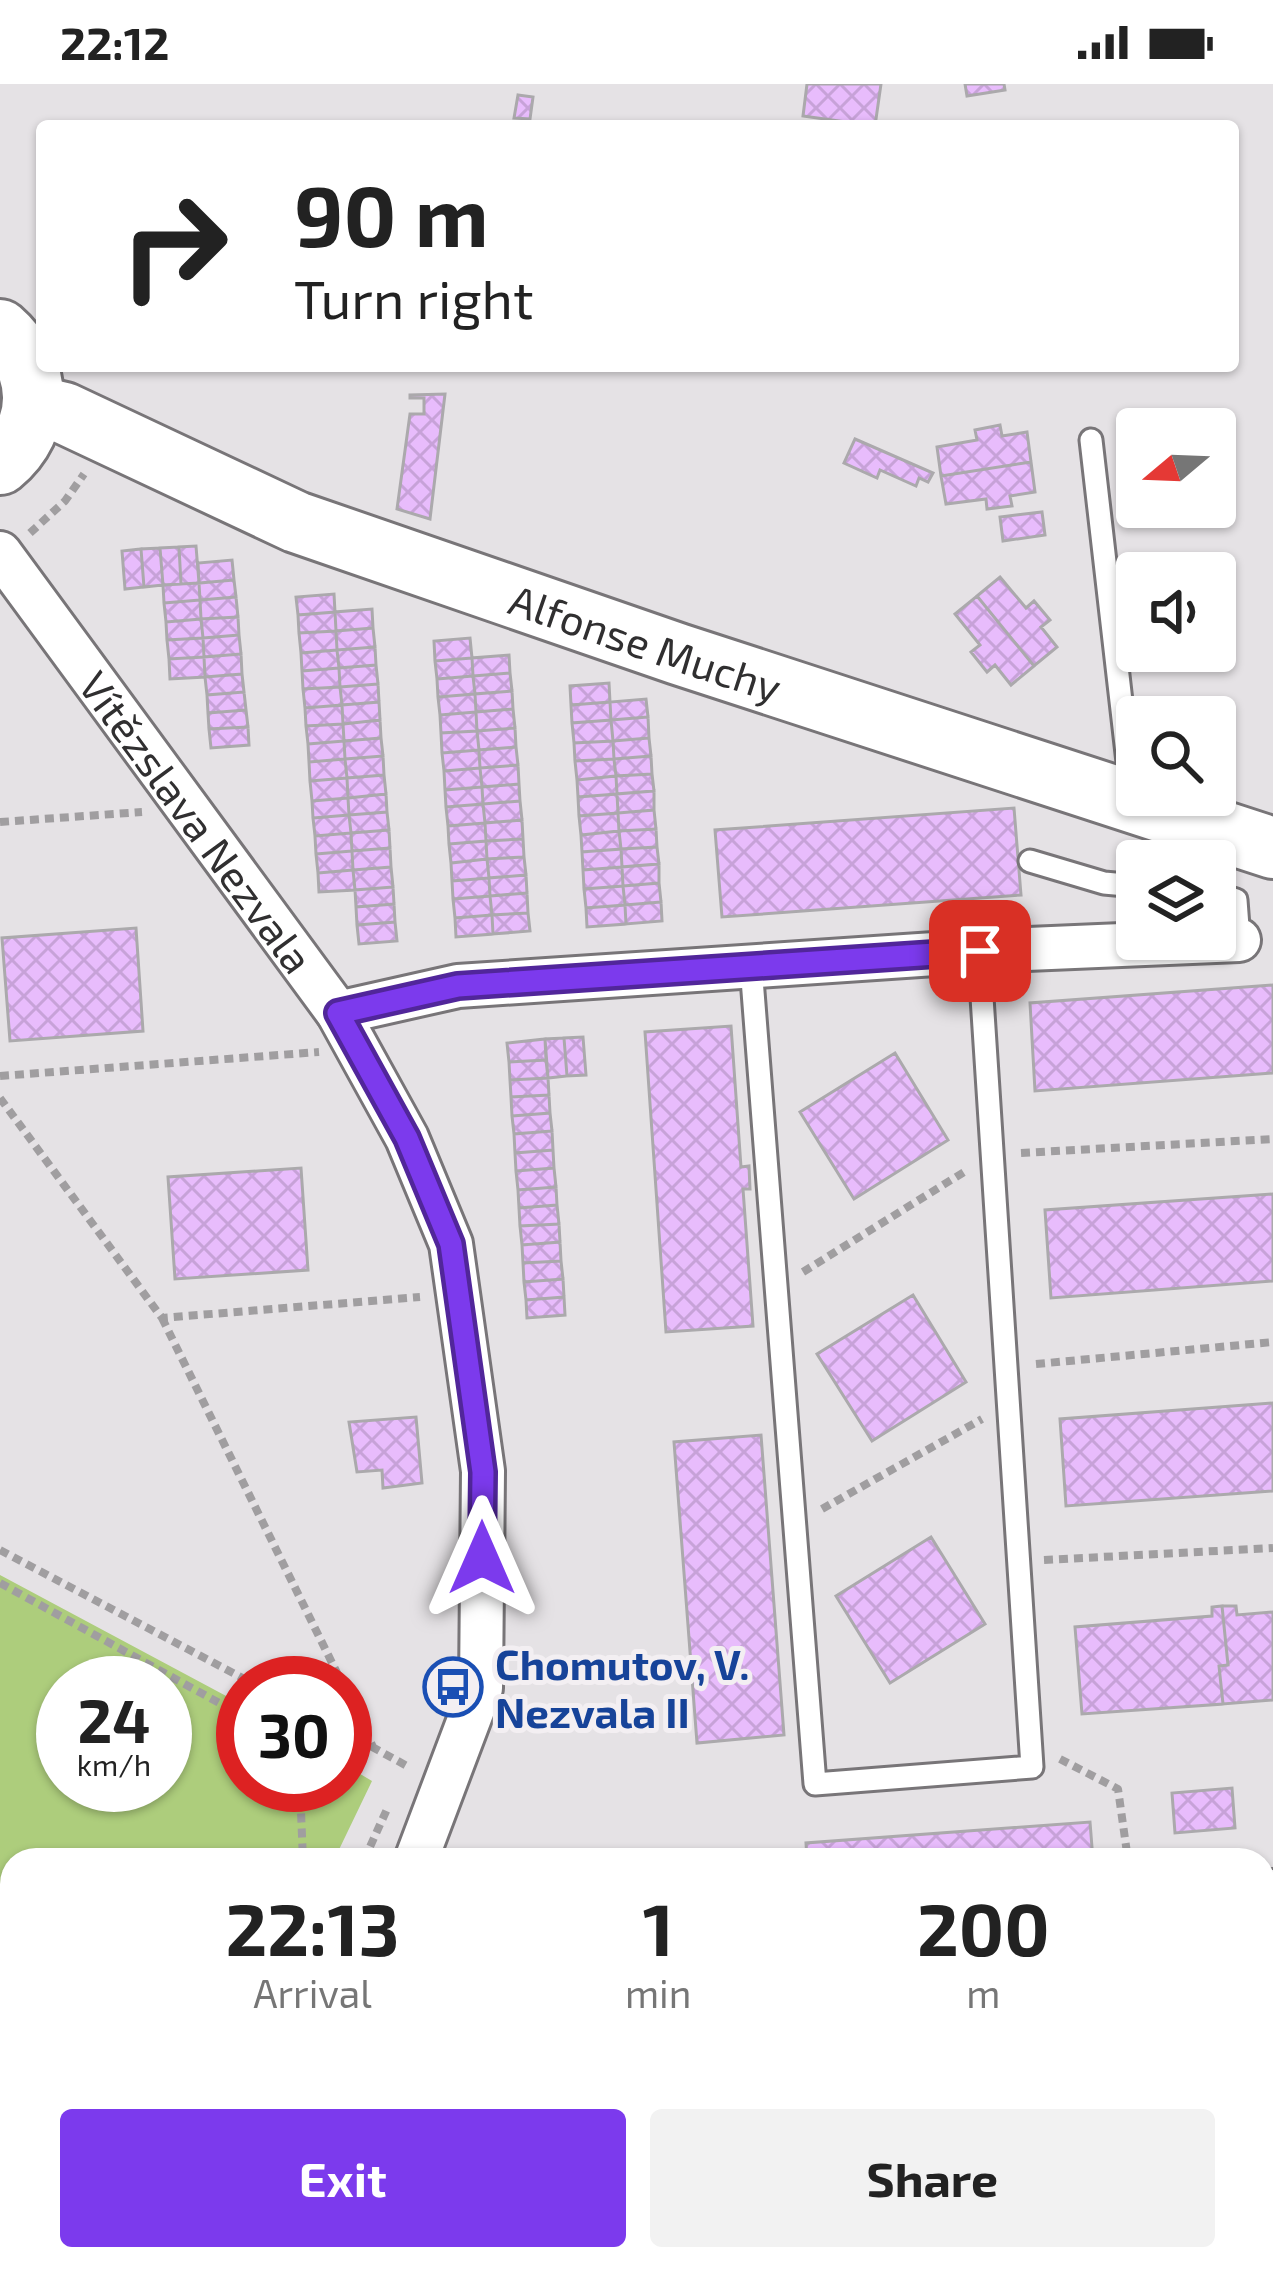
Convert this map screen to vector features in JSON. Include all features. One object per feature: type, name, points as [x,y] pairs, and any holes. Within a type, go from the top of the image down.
[{"type":"main road","points":[[0,330],[18,347],[34,385],[34,406],[22,441],[0,464]]},
{"type":"main road","name":"Alfonse Muchy","points":[[34,406],[64,413],[296,522],[677,654],[1116,796]]},
{"type":"main road","name":"Alfonse Muchy","points":[[1176,816],[1273,848]]},
{"type":"street","name":"Vítězslava Nezvala","points":[[1,554],[347,1031],[407,1138],[451,1244],[483,1472],[481,1688],[421,1848]]},
{"type":"street","points":[[347,1031],[458,986],[980,951],[1239,940]]},
{"type":"lane","points":[[1091,440],[1121,696]]},
{"type":"lane","points":[[1030,861],[1116,884]]},
{"type":"lane","points":[[1236,900],[1239,940]]},
{"type":"lane","points":[[751,966],[815,1784],[1032,1767],[980,951]]},
{"type":"path","points":[[1,554],[65,501],[104,433]]},
{"type":"path","points":[[0,822],[189,808]]},
{"type":"path","points":[[0,1076],[347,1031]]},
{"type":"path","points":[[0,1098],[162,1318],[329,1656]]},
{"type":"path","points":[[162,1318],[458,1294]]},
{"type":"path","points":[[1006,1367],[1273,1342]]},
{"type":"path","points":[[795,1524],[1009,1404]]},
{"type":"path","points":[[1018,1562],[1273,1548]]},
{"type":"path","points":[[0,1550],[216,1664]]},
{"type":"path","points":[[0,1583],[216,1701]]},
{"type":"path","points":[[372,1743],[407,1765],[399,1784]]},
{"type":"path","points":[[1030,1744],[1118,1789],[1126,1848]]},
{"type":"path","points":[[369,1848],[390,1803]]},
{"type":"path","points":[[301,1812],[302,1848]]},
{"type":"green space","points":[[0,1575],[151,1656],[36,1656],[36,1812],[192,1812],[192,1678],[216,1691],[216,1812],[357,1812],[340,1848],[0,1848]]},
{"type":"building","points":[[807,84],[881,84],[876,120],[803,116]]},
{"type":"building","points":[[965,84],[1004,84],[1005,90],[967,96]]},
{"type":"building","points":[[518,95],[533,97],[530,119],[514,118]]},
{"type":"building","points":[[445,394],[430,519],[397,509],[410,414],[424,414],[424,398],[410,395]]},
{"type":"building","points":[[1000,425],[1002,436],[1027,432],[1031,462],[941,476],[937,447],[977,440],[975,430]]},
{"type":"building","points":[[855,439],[933,473],[928,482],[919,478],[916,486],[880,470],[877,478],[844,463]]},
{"type":"building","points":[[1031,462],[1035,492],[1010,496],[1012,506],[987,509],[986,499],[946,504],[941,476]]},
{"type":"building","points":[[1042,512],[1045,535],[1003,541],[1000,517]]},
{"type":"building","points":[[196,546],[199,583],[181,584],[179,547]]},
{"type":"building","points":[[179,547],[181,584],[163,585],[160,548]]},
{"type":"building","points":[[160,548],[163,585],[144,587],[141,549]]},
{"type":"building","points":[[141,549],[144,587],[125,589],[122,551]]},
{"type":"building","points":[[232,560],[234,580],[199,583],[198,563]]},
{"type":"building","points":[[1000,577],[1026,608],[1034,601],[1050,620],[1041,627],[1057,647],[1034,666],[977,596]]},
{"type":"building","points":[[234,580],[236,597],[200,600],[199,583]]},
{"type":"building","points":[[199,583],[200,600],[164,603],[163,585]]},
{"type":"building","points":[[334,594],[335,612],[298,615],[296,597]]},
{"type":"building","points":[[977,596],[1034,666],[1011,685],[995,665],[987,672],[971,652],[980,645],[955,614]]},
{"type":"building","points":[[236,597],[238,617],[201,619],[200,600]]},
{"type":"building","points":[[200,600],[201,619],[166,622],[164,603]]},
{"type":"building","points":[[372,609],[373,628],[336,631],[335,612]]},
{"type":"building","points":[[335,612],[336,631],[299,633],[298,615]]},
{"type":"building","points":[[238,617],[239,635],[203,638],[201,619]]},
{"type":"building","points":[[201,619],[203,638],[167,640],[166,622]]},
{"type":"building","points":[[373,628],[375,647],[337,650],[336,631]]},
{"type":"building","points":[[336,631],[337,650],[301,653],[299,633]]},
{"type":"building","points":[[239,635],[241,654],[204,657],[203,638]]},
{"type":"building","points":[[203,638],[204,657],[169,659],[167,640]]},
{"type":"building","points":[[470,638],[472,658],[435,661],[434,641]]},
{"type":"building","points":[[375,647],[376,665],[339,668],[337,650]]},
{"type":"building","points":[[337,650],[339,668],[302,671],[301,653]]},
{"type":"building","points":[[241,654],[242,674],[205,677],[204,657]]},
{"type":"building","points":[[509,655],[510,673],[473,676],[472,658]]},
{"type":"building","points":[[204,657],[205,677],[170,679],[169,659]]},
{"type":"building","points":[[472,658],[473,676],[437,679],[435,661]]},
{"type":"building","points":[[376,665],[378,684],[340,687],[339,668]]},
{"type":"building","points":[[339,668],[340,687],[303,689],[302,671]]},
{"type":"building","points":[[510,673],[512,691],[475,694],[473,676]]},
{"type":"building","points":[[242,674],[244,692],[207,695],[205,677]]},
{"type":"building","points":[[473,676],[475,694],[438,697],[437,679]]},
{"type":"building","points":[[609,683],[610,702],[571,705],[570,686]]},
{"type":"building","points":[[378,684],[379,702],[342,705],[340,687]]},
{"type":"building","points":[[340,687],[342,705],[305,708],[303,689]]},
{"type":"building","points":[[512,691],[513,709],[476,712],[475,694]]},
{"type":"building","points":[[244,692],[246,710],[208,713],[207,695]]},
{"type":"building","points":[[475,694],[476,712],[440,715],[438,697]]},
{"type":"building","points":[[646,699],[648,717],[611,720],[610,702]]},
{"type":"building","points":[[379,702],[380,720],[343,724],[342,705]]},
{"type":"building","points":[[610,702],[611,720],[572,723],[571,705]]},
{"type":"building","points":[[342,705],[343,724],[306,726],[305,708]]},
{"type":"building","points":[[513,709],[515,728],[477,731],[476,712]]},
{"type":"building","points":[[246,710],[248,727],[209,729],[208,713]]},
{"type":"building","points":[[476,712],[477,731],[441,733],[440,715]]},
{"type":"building","points":[[648,717],[649,738],[613,741],[611,720]]},
{"type":"building","points":[[380,720],[381,738],[344,741],[343,724]]},
{"type":"building","points":[[611,720],[613,741],[574,743],[572,723]]},
{"type":"building","points":[[343,724],[344,741],[308,744],[306,726]]},
{"type":"building","points":[[248,727],[249,745],[211,748],[209,729]]},
{"type":"building","points":[[515,728],[516,747],[479,750],[477,731]]},
{"type":"building","points":[[477,731],[479,750],[442,753],[441,733]]},
{"type":"building","points":[[381,738],[383,756],[345,759],[344,741]]},
{"type":"building","points":[[649,738],[651,756],[614,759],[613,741]]},
{"type":"building","points":[[344,741],[345,759],[309,762],[308,744]]},
{"type":"building","points":[[613,741],[614,759],[575,761],[574,743]]},
{"type":"building","points":[[516,747],[518,765],[480,768],[479,750]]},
{"type":"building","points":[[479,750],[480,768],[444,771],[442,753]]},
{"type":"building","points":[[383,756],[384,775],[347,778],[345,759]]},
{"type":"building","points":[[651,756],[652,774],[616,776],[614,759]]},
{"type":"building","points":[[345,759],[347,778],[310,781],[309,762]]},
{"type":"building","points":[[614,759],[616,776],[577,780],[575,761]]},
{"type":"building","points":[[518,765],[519,784],[482,787],[480,768]]},
{"type":"building","points":[[480,768],[482,787],[445,790],[444,771]]},
{"type":"building","points":[[652,774],[654,791],[617,794],[616,776]]},
{"type":"building","points":[[384,775],[386,794],[348,798],[347,778]]},
{"type":"building","points":[[616,776],[617,794],[578,797],[577,780]]},
{"type":"building","points":[[347,778],[348,798],[312,801],[310,781]]},
{"type":"building","points":[[519,784],[520,801],[483,804],[482,787]]},
{"type":"building","points":[[482,787],[483,804],[446,807],[445,790]]},
{"type":"building","points":[[654,791],[654,810],[618,813],[617,794]]},
{"type":"building","points":[[386,794],[387,812],[349,815],[348,798]]},
{"type":"building","points":[[617,794],[618,813],[579,816],[578,797]]},
{"type":"building","points":[[348,798],[349,815],[313,818],[312,801]]},
{"type":"building","points":[[520,801],[522,820],[485,823],[483,804]]},
{"type":"building","points":[[483,804],[485,823],[448,826],[446,807]]},
{"type":"building","points":[[1014,808],[1021,895],[722,917],[715,830]]},
{"type":"building","points":[[654,810],[656,829],[619,831],[618,813]]},
{"type":"building","points":[[387,812],[389,830],[351,833],[349,815]]},
{"type":"building","points":[[618,813],[619,831],[581,835],[579,816]]},
{"type":"building","points":[[349,815],[351,833],[315,836],[313,818]]},
{"type":"building","points":[[522,820],[523,839],[486,841],[485,823]]},
{"type":"building","points":[[485,823],[486,841],[449,844],[448,826]]},
{"type":"building","points":[[656,829],[657,847],[621,849],[619,831]]},
{"type":"building","points":[[389,830],[390,848],[352,851],[351,833]]},
{"type":"building","points":[[619,831],[621,849],[582,852],[581,835]]},
{"type":"building","points":[[351,833],[352,851],[316,854],[315,836]]},
{"type":"building","points":[[523,839],[524,857],[487,859],[486,841]]},
{"type":"building","points":[[486,841],[487,859],[451,863],[449,844]]},
{"type":"building","points":[[657,847],[659,864],[622,867],[621,849]]},
{"type":"building","points":[[390,848],[391,867],[353,870],[352,851]]},
{"type":"building","points":[[621,849],[622,867],[583,870],[582,852]]},
{"type":"building","points":[[352,851],[353,870],[318,873],[316,854]]},
{"type":"building","points":[[524,857],[526,875],[489,878],[487,859]]},
{"type":"building","points":[[487,859],[489,878],[452,881],[451,863]]},
{"type":"building","points":[[659,864],[659,883],[623,886],[622,867]]},
{"type":"building","points":[[391,867],[393,887],[355,890],[353,870]]},
{"type":"building","points":[[622,867],[623,886],[584,889],[583,870]]},
{"type":"building","points":[[353,870],[355,890],[319,892],[318,873]]},
{"type":"building","points":[[526,875],[527,893],[490,896],[489,878]]},
{"type":"building","points":[[489,878],[490,896],[453,899],[452,881]]},
{"type":"building","points":[[659,883],[661,902],[625,905],[623,886]]},
{"type":"building","points":[[623,886],[625,905],[586,908],[584,889]]},
{"type":"building","points":[[393,887],[394,904],[356,907],[355,890]]},
{"type":"building","points":[[527,893],[528,913],[492,915],[490,896]]},
{"type":"building","points":[[490,896],[492,915],[455,918],[453,899]]},
{"type":"building","points":[[661,902],[662,921],[626,924],[625,905]]},
{"type":"building","points":[[394,904],[395,922],[357,925],[356,907]]},
{"type":"building","points":[[625,905],[626,924],[587,927],[586,908]]},
{"type":"building","points":[[528,913],[530,931],[493,934],[492,915]]},
{"type":"building","points":[[492,915],[493,934],[456,937],[455,918]]},
{"type":"building","points":[[395,922],[397,941],[359,944],[357,925]]},
{"type":"building","points":[[136,928],[143,1031],[10,1041],[2,938]]},
{"type":"building","points":[[1273,985],[1273,1073],[1035,1091],[1030,1003]]},
{"type":"building","points":[[731,1026],[741,1167],[749,1166],[750,1189],[743,1189],[753,1326],[666,1332],[645,1032]]},
{"type":"building","points":[[583,1037],[586,1075],[567,1076],[564,1038]]},
{"type":"building","points":[[564,1038],[567,1076],[548,1078],[545,1039]]},
{"type":"building","points":[[545,1039],[546,1060],[509,1062],[507,1043]]},
{"type":"building","points":[[895,1053],[948,1140],[854,1199],[800,1112]]},
{"type":"building","points":[[546,1060],[548,1078],[510,1080],[509,1062]]},
{"type":"building","points":[[548,1078],[549,1095],[511,1097],[510,1080]]},
{"type":"building","points":[[549,1095],[550,1113],[512,1116],[511,1097]]},
{"type":"building","points":[[550,1113],[552,1131],[514,1134],[512,1116]]},
{"type":"building","points":[[552,1131],[553,1150],[515,1153],[514,1134]]},
{"type":"building","points":[[553,1150],[554,1168],[516,1171],[515,1153]]},
{"type":"building","points":[[301,1168],[308,1270],[175,1279],[168,1177]]},
{"type":"building","points":[[554,1168],[556,1187],[518,1190],[516,1171]]},
{"type":"building","points":[[556,1187],[557,1205],[519,1208],[518,1190]]},
{"type":"building","points":[[1273,1194],[1273,1281],[1051,1298],[1045,1210]]},
{"type":"building","points":[[557,1205],[559,1224],[520,1226],[519,1208]]},
{"type":"building","points":[[559,1224],[560,1242],[522,1245],[520,1226]]},
{"type":"building","points":[[560,1242],[561,1261],[523,1263],[522,1245]]},
{"type":"building","points":[[561,1261],[563,1279],[524,1282],[523,1263]]},
{"type":"building","points":[[563,1279],[564,1297],[526,1300],[524,1282]]},
{"type":"building","points":[[913,1295],[966,1382],[872,1441],[817,1354]]},
{"type":"building","points":[[564,1297],[565,1315],[527,1318],[526,1300]]},
{"type":"building","points":[[1273,1403],[1273,1491],[1066,1506],[1060,1419]]},
{"type":"building","points":[[416,1417],[422,1483],[383,1488],[382,1470],[357,1472],[349,1422]]},
{"type":"building","points":[[761,1435],[784,1735],[697,1743],[674,1442]]},
{"type":"building","points":[[931,1537],[985,1624],[890,1683],[836,1596]]},
{"type":"building","points":[[1222,1606],[1228,1665],[1219,1666],[1223,1704],[1082,1714],[1075,1627],[1212,1616],[1212,1607]]},
{"type":"building","points":[[1222,1606],[1236,1606],[1237,1615],[1273,1612],[1273,1700],[1223,1704],[1219,1666],[1228,1665]]},
{"type":"building","points":[[1232,1788],[1235,1828],[1175,1833],[1172,1793]]},
{"type":"building","points":[[1090,1822],[1092,1848],[806,1848],[806,1843]]},
{"type":"place","name":"Chomutov, V. Nezvala II","points":[[453,1687]]},
{"type":"route","points":[[482,1558],[483,1472],[451,1244],[407,1138],[338,1013],[458,986],[980,951]]}]
